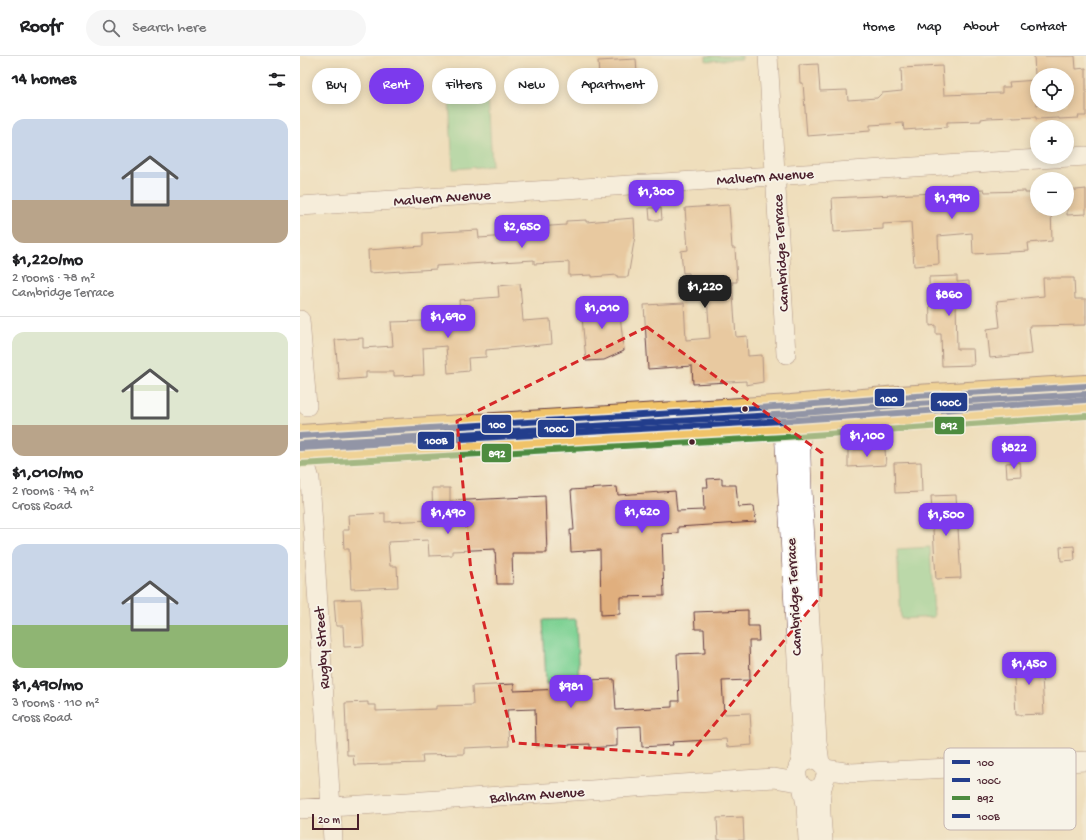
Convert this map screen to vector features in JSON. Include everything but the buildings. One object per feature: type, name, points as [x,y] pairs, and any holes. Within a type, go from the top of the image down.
[{"type":"highway","points":[[301,449],[899,397],[1086,386]]},
{"type":"highway","points":[[790,406],[792,428]]},
{"type":"highway","points":[[301,449],[792,428],[1086,408]]},
{"type":"street","name":"Cambridge Terrace","points":[[768,56],[786,354]]},
{"type":"street","name":"Malvern Avenue","points":[[300,206],[1086,156]]},
{"type":"street","points":[[300,320],[307,406]]},
{"type":"street","name":"Cambridge Terrace","points":[[792,428],[807,712],[799,776],[806,804],[808,840]]},
{"type":"street","name":"Rugby Street","points":[[301,449],[310,479],[333,840]]},
{"type":"street","name":"Cambridge Terrace","points":[[807,712],[817,741],[823,774],[821,804],[823,840]]},
{"type":"street","points":[[812,760],[823,774],[815,790],[806,789],[799,776],[804,762],[812,760]]},
{"type":"street","points":[[1076,762],[1086,761]]},
{"type":"street","points":[[823,774],[944,768]]},
{"type":"street","name":"Balham Avenue","points":[[300,809],[799,776]]},
{"type":"highlighted area","points":[[647,327],[822,453],[821,596],[689,755],[514,743],[471,572],[457,421]]},
{"type":"green space","points":[[706,56],[742,56],[742,59],[706,61]]},
{"type":"green space","points":[[449,104],[489,104],[492,166],[453,169]]},
{"type":"green space","points":[[930,547],[934,617],[901,619],[897,549]]},
{"type":"green space","points":[[576,619],[579,682],[546,684],[543,620]]},
{"type":"transit line","name":"100","points":[[300,436],[791,406],[899,397],[1086,386]]},
{"type":"transit line","name":"100C","points":[[300,444],[791,414],[900,405],[1086,394]]},
{"type":"transit line","name":"100B","points":[[300,448],[783,421],[1085,400]]},
{"type":"transit line","name":"892","points":[[300,464],[784,437],[1086,416]]}]
